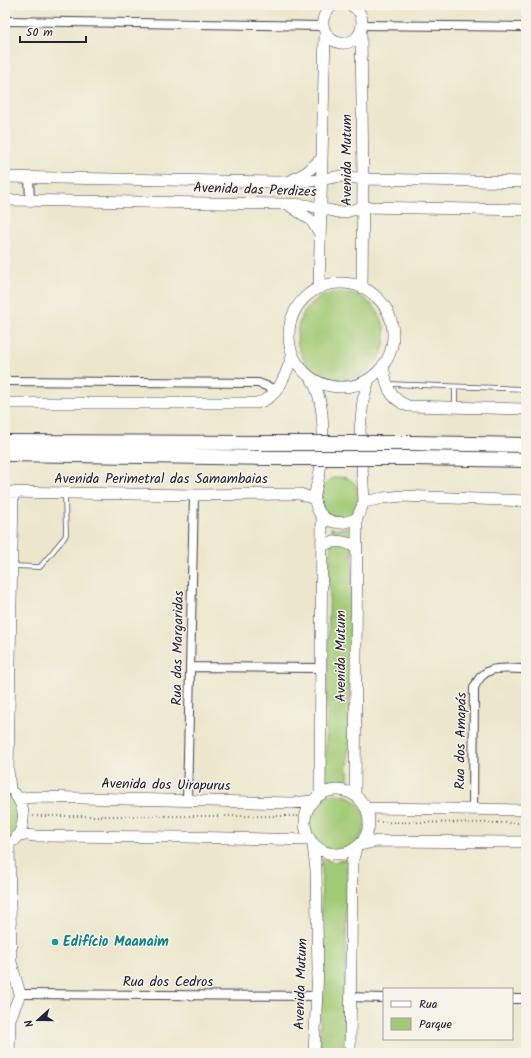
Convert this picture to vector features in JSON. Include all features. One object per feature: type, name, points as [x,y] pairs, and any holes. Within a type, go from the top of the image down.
[{"type":"highway","points":[[5,442],[412,443],[526,445]]},
{"type":"highway","points":[[5,454],[526,460]]},
{"type":"street","points":[[325,9],[334,5]]},
{"type":"street","points":[[5,21],[324,29],[334,41],[340,43],[352,40],[362,25],[359,12],[350,5]]},
{"type":"street","name":"Avenida Mutum","points":[[362,5],[362,288]]},
{"type":"street","name":"Avenida Mutum","points":[[319,288],[321,207],[320,179],[322,158],[325,9]]},
{"type":"street","points":[[362,25],[526,27]]},
{"type":"street","points":[[290,181],[308,172],[322,158]]},
{"type":"street","name":"Avenida das Perdizes","points":[[5,177],[290,181],[342,176],[363,179],[526,182]]},
{"type":"street","points":[[29,178],[30,200]]},
{"type":"street","name":"Avenida das Perdizes","points":[[5,200],[286,204],[321,207],[342,213],[363,208],[526,210]]},
{"type":"street","points":[[286,204],[302,212],[311,220],[320,234]]},
{"type":"street","points":[[311,378],[330,386],[340,387],[360,384],[368,379],[383,365],[391,346],[392,326],[389,317],[378,299],[362,288],[342,283],[319,288],[305,298],[294,314],[289,334],[293,354],[300,367],[316,385],[321,412],[322,445],[315,499],[322,516],[327,520],[341,523],[357,518],[364,502],[360,430],[363,400],[368,379]]},
{"type":"street","points":[[5,403],[234,404],[261,402],[277,390],[293,354]]},
{"type":"street","points":[[383,365],[386,384],[393,397],[400,403],[408,406],[526,409]]},
{"type":"street","points":[[5,381],[258,383],[277,390]]},
{"type":"street","points":[[9,492],[12,566],[8,642],[7,787],[19,798],[24,816],[19,834],[7,845],[11,962],[10,977],[20,994],[9,1012],[9,1053]]},
{"type":"street","name":"Avenida Perimetral das Samambaias","points":[[9,492],[194,495],[300,494],[315,499]]},
{"type":"street","name":"Rua das Margaridas","points":[[187,801],[194,495]]},
{"type":"street","points":[[364,502],[402,496],[526,501]]},
{"type":"street","name":"Avenida Mutum","points":[[316,798],[321,668],[322,516]]},
{"type":"street","name":"Avenida Mutum","points":[[355,795],[357,518]]},
{"type":"street","points":[[322,545],[339,542],[350,544],[356,549]]},
{"type":"street","points":[[190,667],[321,668]]},
{"type":"street","name":"Rua dos Amapás","points":[[473,808],[474,688],[478,677],[486,671],[526,669]]},
{"type":"street","points":[[350,1053],[352,863],[358,847],[366,836],[369,822],[366,808],[355,795],[338,790],[316,798],[305,816],[305,828],[311,842],[321,851],[339,855],[358,847],[377,841],[526,842]]},
{"type":"street","name":"Avenida dos Uirapurus","points":[[19,798],[292,803],[316,798]]},
{"type":"street","points":[[366,808],[473,808],[526,810]]},
{"type":"street","points":[[19,834],[35,836],[193,837],[311,842]]},
{"type":"street","name":"Avenida Mutum","points":[[311,842],[316,878],[318,970],[314,1053]]},
{"type":"street","name":"Rua dos Cedros","points":[[20,994],[316,996]]},
{"type":"street","points":[[350,997],[383,998]]},
{"type":"street","points":[[513,999],[526,999]]},
{"type":"lane","points":[[386,384],[526,389]]},
{"type":"lane","points":[[455,387],[455,408]]},
{"type":"lane","points":[[12,566],[40,567],[64,538],[66,535],[64,494]]},
{"type":"path","points":[[24,816],[305,816]]},
{"type":"path","points":[[369,822],[526,823]]},
{"type":"green space","points":[[341,292],[358,295],[366,299],[378,311],[382,319],[385,336],[382,353],[378,361],[366,373],[358,377],[341,380],[324,377],[316,373],[304,361],[300,353],[297,336],[300,319],[304,311],[316,299],[324,295]]},
{"type":"green space","points":[[344,477],[351,480],[357,486],[360,497],[359,505],[351,514],[344,517],[336,517],[329,514],[321,505],[320,493],[323,486],[332,478]]},
{"type":"green space","points":[[353,526],[348,783],[341,781],[325,783],[331,528],[338,529]]},
{"type":"green space","points":[[5,791],[12,796],[21,816],[12,837],[5,842]]},
{"type":"green space","points":[[337,794],[348,796],[357,802],[363,811],[365,822],[363,833],[357,842],[348,848],[337,850],[326,848],[317,842],[311,833],[309,822],[311,811],[317,802],[326,796]]},
{"type":"green space","points":[[322,858],[334,862],[347,859],[345,1053],[320,1053]]},
{"type":"place","name":"Edifício Maanaim","points":[[55,942]]}]
